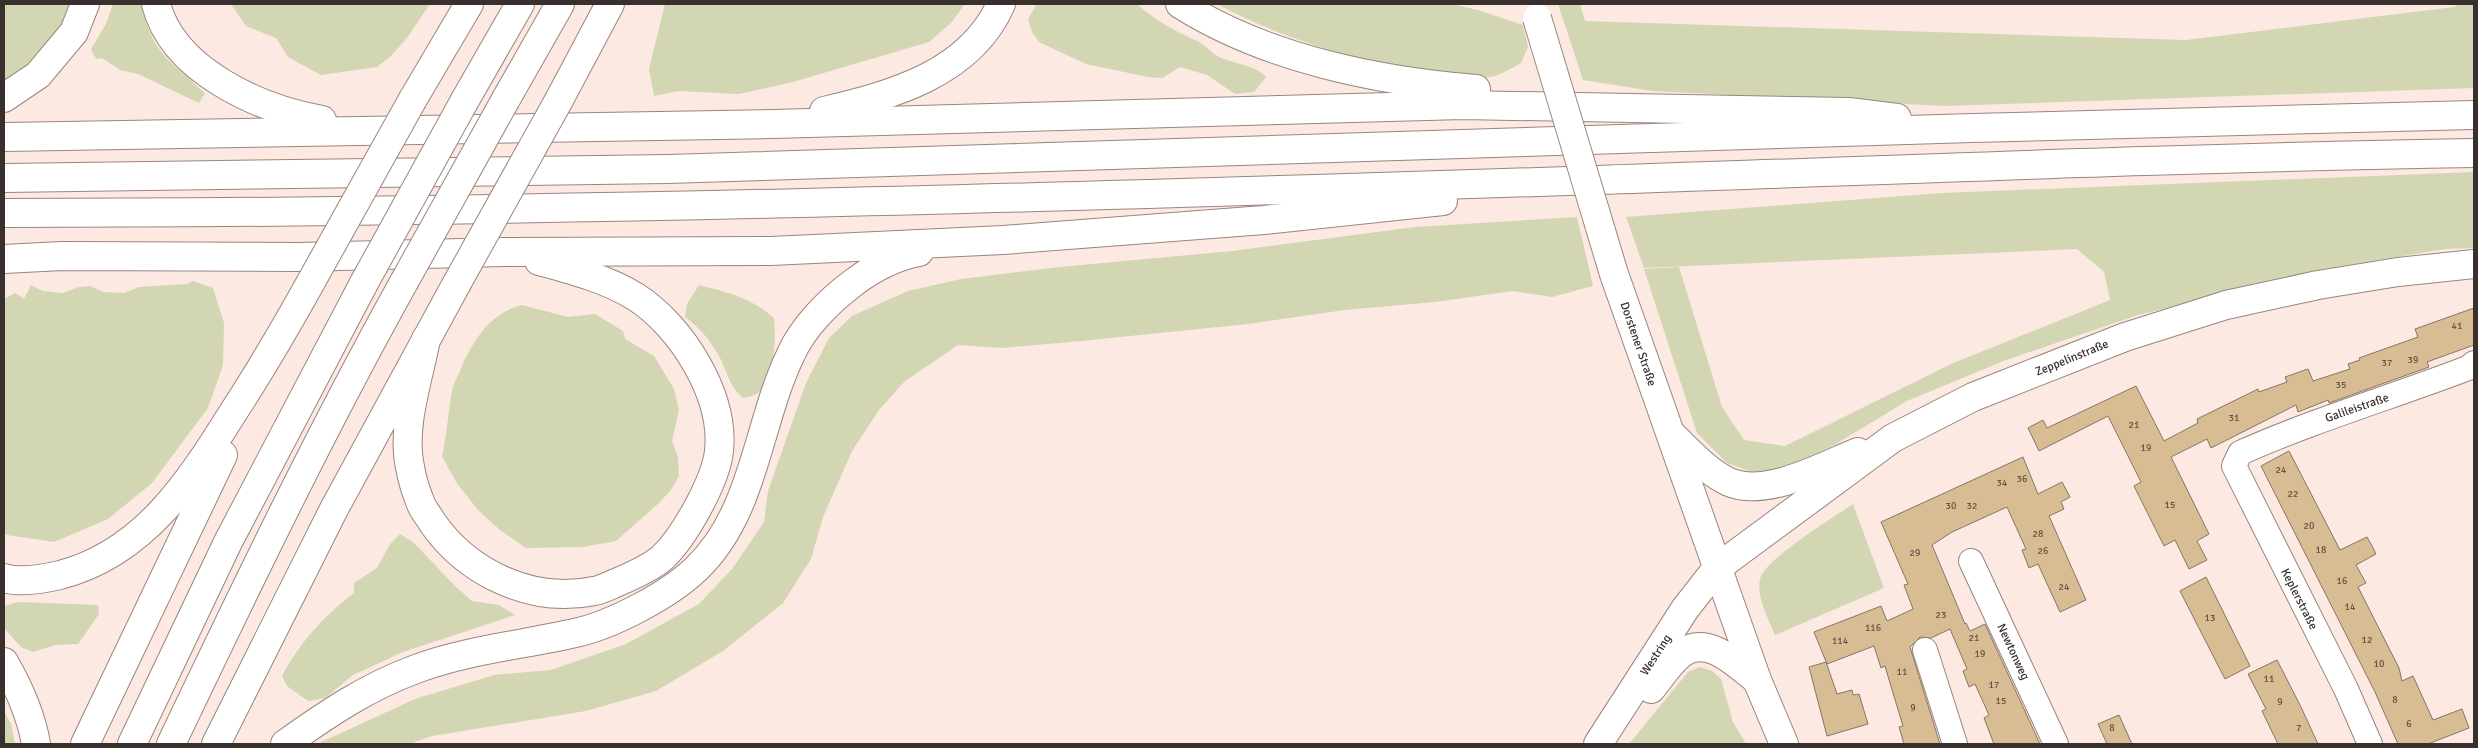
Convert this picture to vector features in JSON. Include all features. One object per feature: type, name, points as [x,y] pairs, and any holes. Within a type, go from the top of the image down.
[{"type":"main road","points":[[4,98],[44,68],[74,32],[84,4]]},
{"type":"main road","points":[[156,4],[170,34],[190,58],[230,88],[246,97],[296,115],[370,129]]},
{"type":"main road","points":[[439,53],[451,4]]},
{"type":"main road","points":[[4,578],[11,580],[49,578],[83,569],[137,538],[162,514],[197,470],[274,348],[439,53],[469,4]]},
{"type":"main road","points":[[132,744],[228,542],[364,283],[520,4]]},
{"type":"main road","points":[[171,744],[266,547],[371,341],[560,4]]},
{"type":"main road","points":[[216,744],[334,509],[610,4]]},
{"type":"main road","points":[[582,56],[618,4]]},
{"type":"main road","points":[[773,124],[878,98],[915,85],[940,72],[978,38],[994,20],[1001,4]]},
{"type":"main road","points":[[1180,4],[1204,19],[1246,38],[1297,55],[1387,79],[1423,85],[1609,98],[1650,109]]},
{"type":"main road","name":"Dorstener Straße","points":[[1535,11],[1614,274],[1756,680],[1784,744]]},
{"type":"main road","points":[[4,137],[370,129],[773,124],[1463,105],[1849,112],[1972,128]]},
{"type":"main road","points":[[4,178],[668,169],[1972,128],[2474,115]]},
{"type":"main road","points":[[4,213],[182,213],[747,205],[1558,181],[2230,157],[2474,153]]},
{"type":"main road","points":[[4,259],[62,256],[299,257],[504,252],[771,250],[1003,240],[1264,220],[1448,200],[1558,181]]},
{"type":"main road","points":[[285,744],[328,713],[367,690],[417,669],[490,649],[578,633],[631,612],[664,593],[696,569],[722,539],[744,493],[775,393],[791,352],[814,320],[838,294],[866,273],[909,254],[1003,240]]},
{"type":"main road","points":[[426,339],[407,440],[409,466],[421,505],[442,536],[471,563],[508,583],[552,594],[594,591],[628,578],[662,557],[689,524],[707,487],[719,451],[717,422],[704,373],[681,339],[663,318],[636,297],[574,271],[504,252]]},
{"type":"main road","points":[[4,268],[62,256]]},
{"type":"main road","name":"Zeppelinstraße","points":[[1718,568],[1893,438],[1973,397],[2125,337],[2226,305],[2398,272],[2474,264]]},
{"type":"main road","points":[[85,744],[274,348]]},
{"type":"main road","points":[[1669,432],[1713,473],[1729,482],[1743,486],[1762,486],[1793,479],[1893,438]]},
{"type":"main road","name":"Westring","points":[[1598,744],[1685,610],[1718,568]]},
{"type":"main road","name":"Dorstener Straße","points":[[1603,744],[1682,653],[1701,647],[1718,651],[1756,680]]},
{"type":"main road","points":[[4,662],[21,692],[33,726],[36,744]]},
{"type":"street","name":"Galileistraße","points":[[2240,453],[2283,434],[2468,368],[2474,363]]},
{"type":"street","name":"Keplerstraße","points":[[2240,453],[2234,466],[2346,689],[2370,744]]},
{"type":"street","name":"Newtonweg","points":[[1971,560],[2056,744]]},
{"type":"street","points":[[1925,650],[1955,744]]},
{"type":"green space","points":[[4,4],[71,4],[58,30],[44,49],[4,83]]},
{"type":"green space","points":[[113,4],[141,4],[147,25],[160,50],[173,65],[205,93],[199,103],[138,74],[120,70],[102,58],[96,59],[91,49],[106,24]]},
{"type":"green space","points":[[231,4],[430,4],[407,38],[391,56],[377,67],[321,75],[288,57],[276,38],[246,26]]},
{"type":"green space","points":[[665,4],[965,4],[951,23],[929,42],[793,82],[739,94],[678,91],[654,96],[649,69]]},
{"type":"green space","points":[[1037,4],[1137,4],[1159,21],[1201,43],[1217,56],[1255,69],[1266,77],[1254,92],[1235,94],[1207,75],[1180,67],[1162,78],[1148,77],[1086,64],[1039,42],[1032,32],[1028,19]]},
{"type":"green space","points":[[1217,4],[1451,4],[1478,10],[1523,25],[1528,47],[1521,63],[1500,74],[1486,78],[1458,77],[1375,62],[1320,47],[1267,28]]},
{"type":"green space","points":[[1558,4],[1580,4],[1585,21],[2186,40],[2454,7],[2458,4],[2474,4],[2474,88],[1945,106],[1652,91],[1583,80]]},
{"type":"green space","points":[[2474,172],[2474,248],[2445,249],[2312,271],[2135,316],[2006,360],[1907,401],[1826,450],[1783,472],[1753,472],[1727,463],[1697,433],[1644,269],[1679,267],[1722,407],[1744,440],[1785,446],[1951,364],[2110,300],[2104,272],[2077,249],[1644,268],[1626,217],[1942,193]]},
{"type":"green space","points":[[1577,217],[1593,286],[1552,297],[1513,291],[1435,302],[1345,310],[1248,324],[1081,341],[1002,348],[958,345],[904,382],[879,410],[852,451],[823,517],[811,559],[783,603],[723,651],[656,691],[586,711],[432,736],[409,744],[317,744],[415,699],[494,675],[551,670],[626,644],[699,604],[732,569],[764,522],[768,491],[806,383],[829,338],[852,316],[908,291],[961,279],[1060,267],[1232,251],[1415,227]]},
{"type":"green space","points":[[193,281],[213,288],[224,323],[223,365],[208,408],[152,483],[108,519],[54,542],[4,533],[4,299],[15,293],[24,299],[31,285],[43,291],[63,293],[79,287],[90,286],[103,292],[124,293],[139,287],[187,284]]},
{"type":"green space","points":[[699,285],[748,300],[774,318],[775,336],[771,369],[764,387],[756,394],[743,398],[738,393],[713,346],[705,335],[685,317],[687,304]]},
{"type":"green space","points":[[522,305],[568,317],[595,314],[623,331],[625,339],[654,356],[674,389],[679,410],[672,441],[678,457],[679,476],[671,490],[658,504],[616,541],[583,547],[526,548],[500,530],[478,510],[456,482],[442,456],[452,391],[472,345],[493,320],[501,314]]},
{"type":"green space","points":[[1853,504],[1884,588],[1775,635],[1763,607],[1759,586],[1760,579],[1774,561],[1787,550]]},
{"type":"green space","points":[[400,534],[414,543],[472,601],[499,605],[515,615],[403,652],[353,675],[325,698],[308,701],[287,686],[282,676],[289,663],[314,630],[332,611],[354,593],[354,583],[377,568],[390,544]]},
{"type":"green space","points":[[18,602],[98,605],[99,614],[78,644],[56,645],[33,652],[21,647],[4,628],[4,606]]},
{"type":"green space","points":[[1700,667],[1712,671],[1721,679],[1733,722],[1746,744],[1629,744],[1688,672]]},
{"type":"green space","points":[[4,711],[11,724],[15,744],[4,744]]},
{"type":"building","points":[[2474,308],[2474,345],[2427,362],[2429,367],[2329,403],[2328,400],[2298,412],[2296,405],[2211,448],[2207,439],[2171,457],[2209,534],[2197,541],[2207,560],[2189,569],[2175,540],[2164,546],[2134,486],[2141,482],[2108,416],[2039,451],[2028,428],[2043,420],[2047,428],[2136,386],[2164,441],[2198,423],[2197,419],[2258,389],[2259,392],[2287,382],[2285,377],[2308,369],[2313,381],[2350,369],[2348,364],[2360,360],[2359,358],[2418,337],[2415,329]]},
{"type":"building","points":[[2289,451],[2340,550],[2367,537],[2376,554],[2356,565],[2366,583],[2358,587],[2399,668],[2402,681],[2413,676],[2433,720],[2462,709],[2469,728],[2428,744],[2398,744],[2375,692],[2261,466]]},
{"type":"building","points":[[2023,457],[2038,494],[2062,482],[2070,497],[2061,502],[2064,509],[2049,516],[2086,600],[2060,612],[2038,564],[2029,568],[2022,550],[2026,549],[2007,507],[1952,532],[1932,545],[1965,624],[1970,631],[1985,624],[2040,744],[1994,744],[1984,718],[1989,715],[1975,684],[1969,687],[1963,671],[1967,669],[1950,629],[1931,638],[1920,637],[1910,647],[1940,744],[1904,744],[1899,727],[1903,726],[1885,666],[1881,668],[1874,646],[1827,664],[1814,632],[1881,606],[1887,621],[1913,609],[1904,585],[1908,584],[1881,522]]},
{"type":"building","points":[[2206,577],[2250,666],[2225,679],[2180,591]]},
{"type":"building","points":[[2277,660],[2318,744],[2278,744],[2262,711],[2266,709],[2248,674]]},
{"type":"building","points":[[1826,662],[1837,694],[1852,690],[1853,695],[1859,694],[1868,724],[1827,736],[1809,667]]},
{"type":"building","points":[[2119,715],[2132,744],[2107,744],[2098,724]]}]
